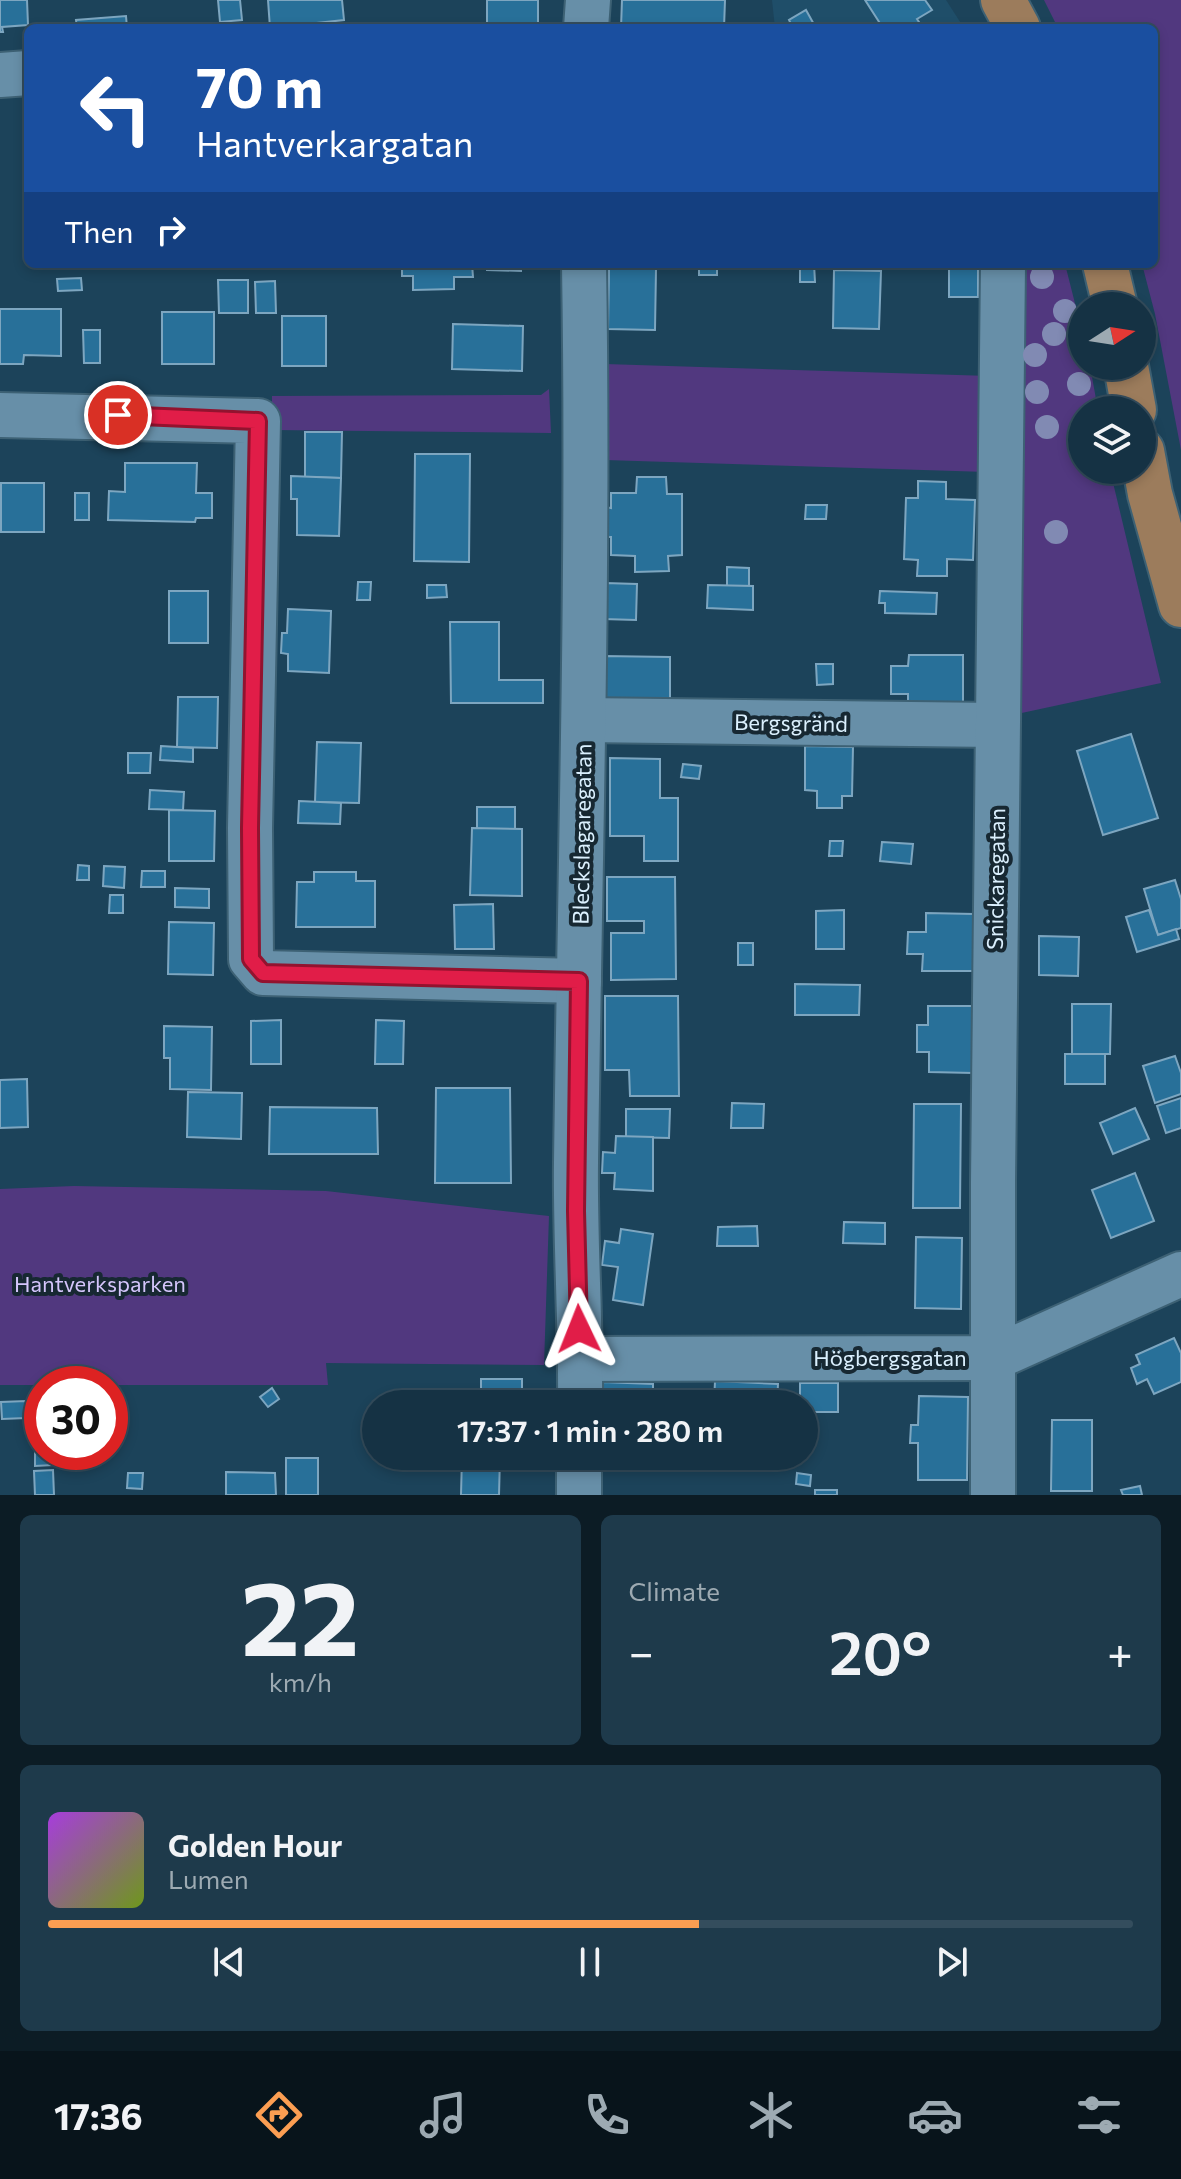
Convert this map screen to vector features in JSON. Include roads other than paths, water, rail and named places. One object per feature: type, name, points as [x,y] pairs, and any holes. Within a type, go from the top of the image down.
[{"type":"main road","points":[[1003,0],[1016,24]]},
{"type":"main road","points":[[1106,268],[1112,292]]},
{"type":"main road","points":[[1148,484],[1181,605]]},
{"type":"street","points":[[586,24],[588,0]]},
{"type":"street","points":[[0,75],[24,73]]},
{"type":"street","name":"Bleckslagaregatan","points":[[580,1390],[576,1211],[587,417],[584,268]]},
{"type":"street","name":"Snickaregatan","points":[[993,1495],[993,1182],[1003,268]]},
{"type":"street","points":[[0,415],[258,421],[250,828],[251,959],[263,973],[579,981]]},
{"type":"street","name":"Bergsgränd","points":[[584,720],[997,725]]},
{"type":"street","name":"Högbergsgatan","points":[[580,1359],[994,1358],[1181,1274]]},
{"type":"street","points":[[579,1470],[579,1495]]},
{"type":"park label","name":"Hantverksparken","points":[[100,1284]]}]
